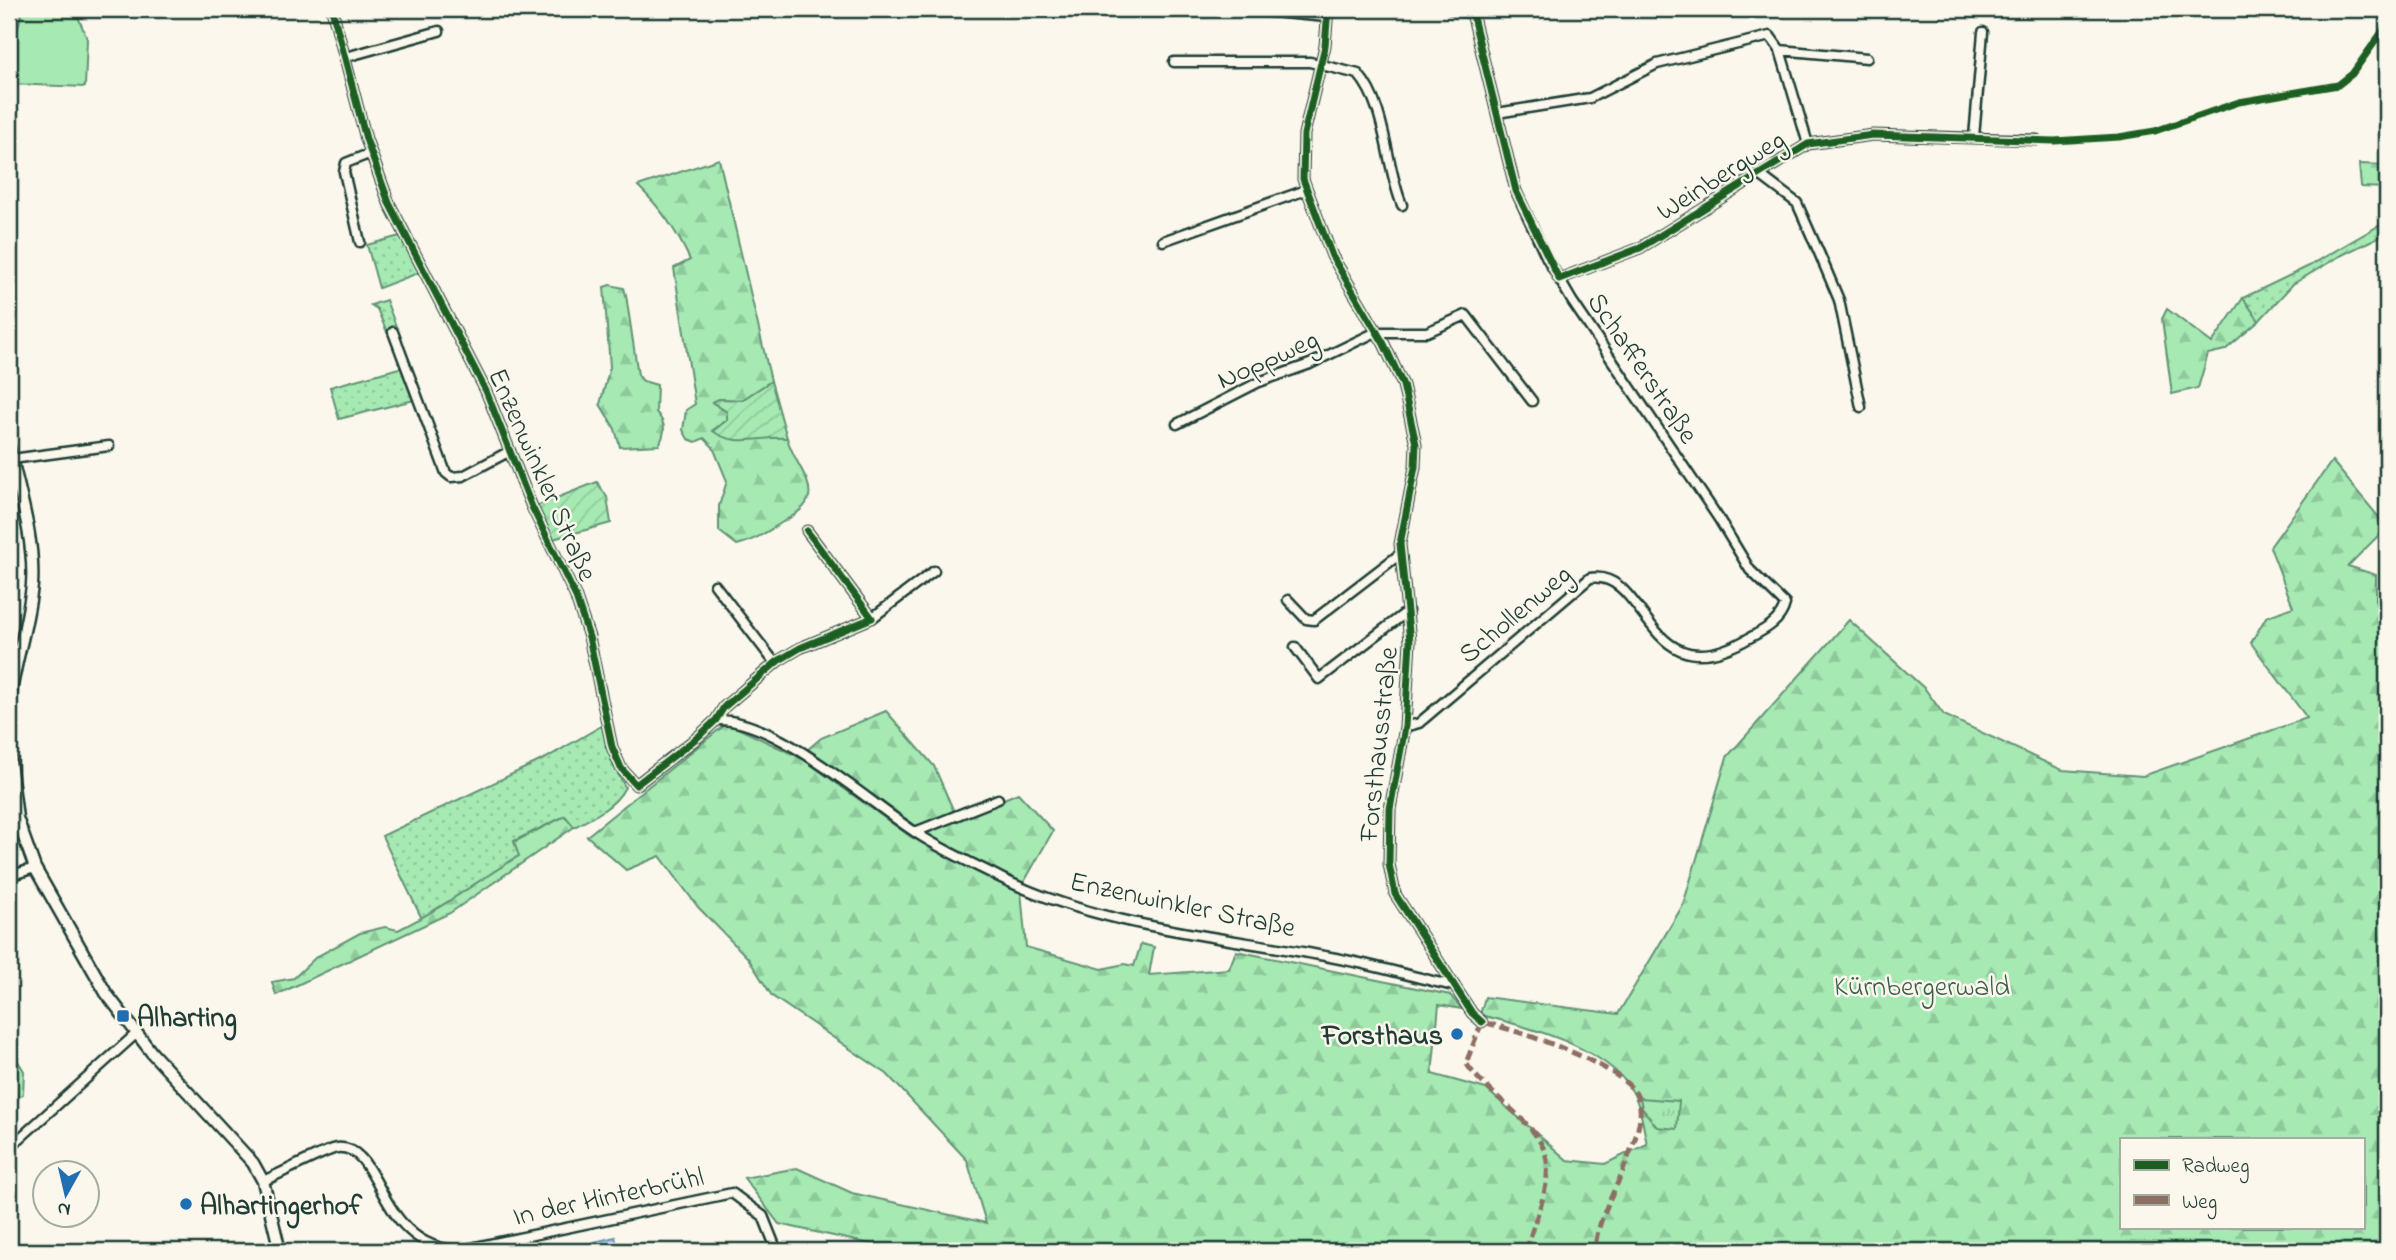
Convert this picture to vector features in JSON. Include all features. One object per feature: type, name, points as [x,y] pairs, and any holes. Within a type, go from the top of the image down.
[{"type":"street","points":[[9,22],[13,9]]},
{"type":"street","name":"Enzenwinkler Straße","points":[[332,9],[371,153],[402,231],[486,391],[532,507],[575,595],[589,637],[612,747],[621,768],[636,785],[716,720],[739,722],[803,753],[915,832],[1004,879],[1103,914],[1332,957],[1454,986]]},
{"type":"street","name":"Forsthausstraße","points":[[1238,9],[1327,13],[1321,63],[1304,134],[1301,166],[1306,190],[1332,256],[1403,385],[1416,444],[1415,467],[1400,554],[1410,641],[1405,727],[1390,808],[1389,864],[1395,894],[1472,1013],[1482,1022]]},
{"type":"street","name":"Schafferstraße","points":[[1451,9],[1472,11],[1520,202],[1559,279],[1750,569],[1785,604]]},
{"type":"street","points":[[346,57],[439,31]]},
{"type":"street","points":[[1973,137],[1983,32]]},
{"type":"street","points":[[1497,113],[1590,98],[1657,64],[1770,36],[1780,50],[1808,144]]},
{"type":"street","points":[[1780,50],[1867,58]]},
{"type":"street","points":[[1174,62],[1321,63],[1352,71],[1363,79],[1374,102],[1391,176],[1402,205]]},
{"type":"street","name":"Weinbergweg","points":[[1559,279],[1640,248],[1808,144],[1872,135],[2037,140]]},
{"type":"street","points":[[360,242],[344,172],[346,163],[371,153]]},
{"type":"street","name":"Weinbergweg","points":[[1760,174],[1797,203],[1820,255],[1839,300],[1861,407]]},
{"type":"street","points":[[1163,241],[1306,190]]},
{"type":"street","points":[[1376,332],[1427,332],[1466,315],[1532,401]]},
{"type":"street","points":[[393,332],[446,473],[451,477],[463,476],[510,451]]},
{"type":"street","name":"Noppweg","points":[[1177,424],[1259,382],[1310,364],[1376,332]]},
{"type":"street","points":[[12,459],[109,446]]},
{"type":"street","points":[[9,447],[27,529],[32,578],[9,707]]},
{"type":"street","points":[[807,531],[872,618]]},
{"type":"street","points":[[1289,600],[1306,619],[1314,620],[1400,554]]},
{"type":"street","points":[[716,720],[724,707],[775,663],[800,648],[872,618],[934,571]]},
{"type":"street","name":"Schollenweg","points":[[1405,727],[1419,723],[1590,578],[1613,580],[1655,632],[1675,647],[1695,654],[1718,651],[1750,638],[1780,617],[1785,604]]},
{"type":"street","points":[[715,585],[775,663]]},
{"type":"street","name":"Forsthausstraße","points":[[1295,647],[1319,679],[1408,611]]},
{"type":"street","points":[[9,753],[10,786],[21,831],[35,868],[106,993],[137,1033],[243,1150],[263,1181],[280,1251]]},
{"type":"street","points":[[915,832],[998,799]]},
{"type":"street","points":[[9,876],[35,868]]},
{"type":"street","points":[[9,1148],[137,1033]]},
{"type":"street","name":"In der Hinterbrühl","points":[[263,1181],[334,1149],[354,1152],[369,1168],[399,1221],[416,1238],[444,1250],[473,1248],[732,1193],[763,1216],[777,1251]]},
{"type":"green space","points":[[23,9],[75,9],[87,39],[85,87],[9,84],[9,60]]},
{"type":"green space","points":[[719,159],[771,381],[742,400],[719,399],[713,403],[727,412],[727,420],[713,430],[787,438],[808,484],[809,493],[807,502],[800,511],[763,534],[737,545],[719,531],[719,506],[727,481],[713,447],[704,438],[696,442],[688,439],[683,430],[686,410],[695,404],[674,268],[690,260],[668,220],[638,186]]},
{"type":"green space","points":[[2359,164],[2387,165],[2387,188],[2361,187]]},
{"type":"green space","points":[[2387,221],[2387,233],[2340,256],[2293,284],[2259,321],[2243,298],[2309,266]]},
{"type":"green space","points":[[400,236],[421,272],[379,288],[367,245]]},
{"type":"green space","points":[[610,285],[624,288],[638,375],[643,381],[657,385],[656,412],[664,428],[659,445],[620,447],[615,429],[600,404],[610,367],[604,287]]},
{"type":"green space","points":[[2243,298],[2259,321],[2225,350],[2208,354],[2198,388],[2172,394],[2162,319],[2167,309],[2212,343]]},
{"type":"green space","points":[[386,300],[397,329],[387,332],[377,309],[371,305]]},
{"type":"green space","points":[[403,367],[414,400],[339,419],[330,387]]},
{"type":"green space","points":[[771,381],[787,438],[739,440],[721,436],[713,431],[727,420],[727,412],[712,402],[719,399],[742,400]]},
{"type":"green space","name":"Kürnbergerwald","points":[[2332,461],[2387,527],[2348,566],[2376,575],[2376,604],[2384,623],[2387,622],[2387,1251],[902,1251],[779,1224],[744,1178],[797,1168],[852,1193],[986,1223],[967,1160],[887,1074],[772,996],[748,958],[698,907],[660,856],[626,870],[587,836],[727,723],[803,759],[911,837],[1021,891],[1026,947],[1102,969],[1124,964],[1134,966],[1141,944],[1154,947],[1149,975],[1229,969],[1236,951],[1450,995],[1462,1009],[1439,1005],[1432,1074],[1486,1089],[1567,1160],[1605,1164],[1647,1144],[1640,1110],[1632,1091],[1604,1062],[1585,1051],[1542,1032],[1480,1015],[1485,997],[1618,1014],[1683,905],[1727,757],[1849,620],[1925,689],[1944,715],[2062,770],[2143,776],[2307,718],[2251,643],[2266,617],[2293,607],[2270,547]]},
{"type":"green space","points":[[597,482],[607,497],[611,523],[553,539],[536,506]]},
{"type":"green space","points":[[886,711],[934,766],[955,814],[915,829],[806,751],[821,738]]},
{"type":"green space","points":[[603,725],[612,762],[625,787],[616,800],[603,811],[574,827],[565,816],[514,841],[520,855],[422,919],[382,836],[546,758]]},
{"type":"green space","points":[[1018,793],[1053,831],[1023,884],[924,833]]},
{"type":"green space","points":[[565,816],[574,827],[450,913],[276,995],[272,982],[294,978],[316,957],[360,933],[385,927],[398,930],[414,922],[519,856],[514,842]]},
{"type":"green space","points":[[9,1047],[24,1071],[23,1094],[9,1105]]},
{"type":"green space","points":[[1640,1098],[1679,1101],[1677,1129],[1657,1127],[1642,1108]]},
{"type":"water","points":[[615,1237],[617,1244],[598,1251],[558,1251]]},
{"type":"marked path","points":[[1527,1251],[1546,1185],[1547,1162],[1536,1135],[1466,1063],[1482,1022],[1519,1032],[1593,1062],[1614,1074],[1629,1086],[1638,1098],[1639,1126],[1601,1220],[1595,1251]]},
{"type":"cycle path","points":[[332,9],[366,139],[389,203],[486,391],[532,507],[575,595],[589,637],[612,747],[621,768],[636,785],[698,737],[716,720],[724,707],[778,661],[800,648],[872,618],[807,531]]},
{"type":"cycle path","points":[[1328,9],[1325,46],[1304,134],[1303,179],[1332,256],[1384,344],[1403,385],[1416,444],[1415,467],[1400,544],[1410,641],[1405,727],[1390,809],[1389,864],[1395,894],[1472,1013],[1482,1022]]},
{"type":"cycle path","points":[[1451,9],[1472,13],[1516,191],[1559,279],[1640,248],[1808,144],[1873,135],[2054,141],[2119,137],[2155,131],[2239,102],[2338,85],[2352,74],[2387,25]]},
{"type":"place","name":"Alharting","points":[[123,1016]]},
{"type":"place","name":"Forsthaus","points":[[1457,1034]]},
{"type":"place","name":"Alhartingerhof","points":[[186,1204]]}]
